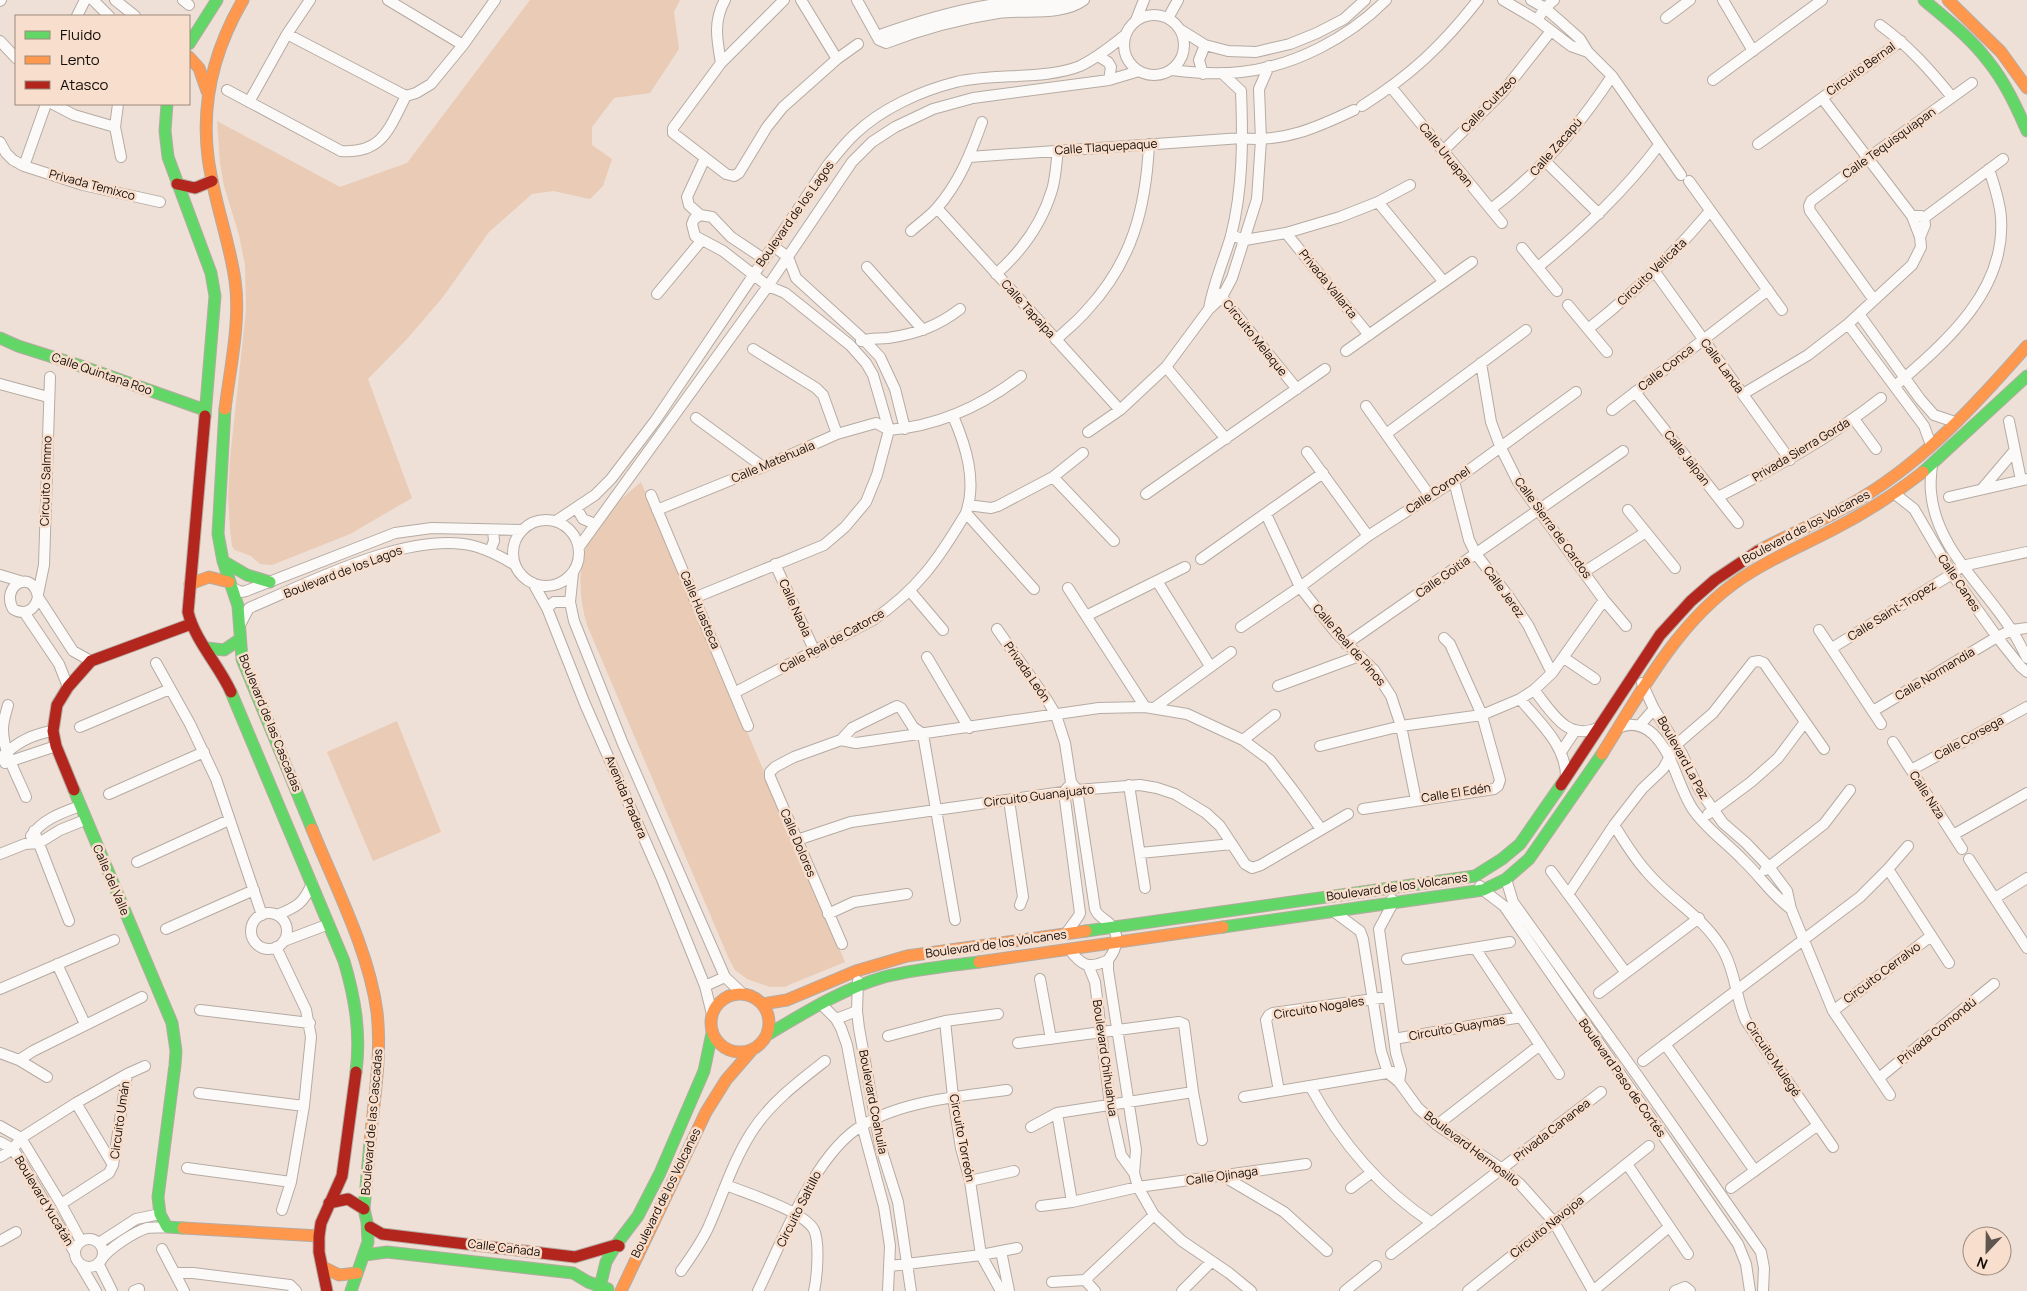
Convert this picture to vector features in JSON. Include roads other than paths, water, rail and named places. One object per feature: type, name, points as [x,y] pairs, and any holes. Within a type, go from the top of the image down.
[{"type":"street","points":[[78,15],[85,0]]},
{"type":"street","points":[[93,0],[108,15]]},
{"type":"street","points":[[115,0],[134,15]]},
{"type":"street","points":[[190,42],[217,0]]},
{"type":"street","name":"Boulevard de las Cascadas","points":[[244,0],[229,24],[219,49],[208,95],[206,131],[212,181],[235,281],[236,315],[226,413],[218,534],[223,561],[238,606],[242,659],[361,949],[372,983],[378,1014],[379,1042],[364,1210],[370,1227],[365,1255],[352,1291]]},
{"type":"street","points":[[249,102],[287,34],[310,0]]},
{"type":"street","points":[[388,0],[463,45]]},
{"type":"street","points":[[287,34],[406,96],[416,93],[431,84],[463,45],[495,0]]},
{"type":"street","points":[[721,62],[716,32],[717,19],[725,0]]},
{"type":"street","points":[[784,0],[721,62],[674,128],[673,133],[726,174],[734,176],[739,173],[783,107],[837,59],[858,44]]},
{"type":"street","points":[[801,0],[837,59]]},
{"type":"street","points":[[856,0],[877,36],[882,42],[886,43],[943,23],[999,13],[1067,8],[1084,0]]},
{"type":"street","points":[[877,36],[920,20],[959,11],[998,4],[1069,0]]},
{"type":"street","points":[[1131,0],[1142,3],[1136,20]]},
{"type":"street","points":[[1168,18],[1178,0]]},
{"type":"street","points":[[1365,0],[1344,19],[1290,44],[1256,52],[1228,51],[1205,45],[1181,30],[1168,18],[1152,14],[1136,20],[1129,27],[1124,36],[1123,46],[1131,65],[1139,72],[1156,75],[1172,70],[1203,74],[1241,72],[1300,58],[1352,30],[1386,0]]},
{"type":"street","name":"Calle Tlaquepaque","points":[[969,157],[1242,138],[1261,140],[1302,132],[1358,108],[1418,67],[1440,46],[1478,0]]},
{"type":"street","points":[[1504,0],[1537,20],[1571,46],[1588,52]]},
{"type":"street","points":[[1532,0],[1545,8],[1580,39],[1588,52],[1612,76],[1659,145],[1782,310]]},
{"type":"street","points":[[1537,20],[1545,8],[1554,0]]},
{"type":"street","points":[[1666,18],[1690,0]]},
{"type":"street","points":[[1723,0],[1753,51]]},
{"type":"street","points":[[1924,0],[1980,51],[1997,72],[2016,104],[2027,131]]},
{"type":"street","points":[[1948,0],[2018,70],[2027,88]]},
{"type":"street","points":[[1713,80],[1817,2]]},
{"type":"street","points":[[1344,19],[1352,30]]},
{"type":"street","name":"Circuito Bernal","points":[[1880,25],[1902,41],[1926,64],[1952,97]]},
{"type":"street","points":[[1172,70],[1183,56],[1184,38],[1181,30]]},
{"type":"street","name":"Calle Cuitzeo","points":[[1443,151],[1502,93],[1551,31]]},
{"type":"street","name":"Boulevard de los Lagos","points":[[556,521],[577,509],[611,479],[654,421],[827,166],[855,134],[886,112],[923,92],[957,82],[1056,72],[1078,66],[1098,56],[1124,36]]},
{"type":"street","points":[[0,41],[15,57]]},
{"type":"street","name":"Circuito Bernal","points":[[1758,144],[1902,41]]},
{"type":"street","points":[[1203,74],[1199,60],[1205,45]]},
{"type":"street","points":[[1098,56],[1112,67],[1109,80]]},
{"type":"street","points":[[190,59],[199,68],[208,95]]},
{"type":"street","points":[[1088,432],[1120,410],[1166,367],[1209,309],[1222,297],[1232,278],[1257,199],[1261,140],[1259,89],[1269,66]]},
{"type":"street","name":"Boulevard de los Lagos","points":[[579,547],[768,286],[852,162],[872,142],[895,127],[933,109],[973,98],[1109,80],[1139,72]]},
{"type":"street","points":[[1209,309],[1212,290],[1231,235],[1242,175],[1241,91],[1222,73]]},
{"type":"street","name":"Calle Zacapú","points":[[1491,209],[1519,188],[1545,161],[1581,119],[1612,76]]},
{"type":"street","name":"Calle Tequisquiapan","points":[[1874,300],[1810,211],[1809,206],[1811,202],[1868,158],[1972,83]]},
{"type":"street","name":"Calle Uruapan","points":[[1391,87],[1502,223]]},
{"type":"street","points":[[1241,91],[1259,89]]},
{"type":"street","points":[[227,90],[341,151],[356,152],[375,146],[384,138],[406,96]]},
{"type":"street","points":[[1743,394],[1808,355],[1848,324],[1912,265],[1921,247],[1920,238],[1912,216],[1822,98]]},
{"type":"street","points":[[0,142],[6,153],[13,160],[24,166],[46,105]]},
{"type":"street","points":[[55,105],[74,115],[115,127]]},
{"type":"street","points":[[118,105],[115,127],[120,157]]},
{"type":"street","name":"Boulevard de las Cascadas","points":[[167,105],[164,121],[164,140],[177,184],[211,273],[215,296],[188,612],[191,624],[224,678],[312,883],[352,987],[357,1013],[359,1047],[342,1176],[328,1203],[319,1236],[319,1252],[327,1291]]},
{"type":"street","points":[[911,231],[937,208],[957,180],[969,157],[982,122]]},
{"type":"street","points":[[1056,340],[1088,310],[1112,280],[1127,251],[1140,216],[1148,179],[1149,144]]},
{"type":"street","points":[[1538,267],[1599,214],[1641,168],[1659,145]]},
{"type":"street","points":[[996,274],[1028,241],[1052,188],[1058,151]]},
{"type":"street","points":[[705,158],[687,197],[688,205],[700,215],[712,217],[731,237],[764,259]]},
{"type":"street","points":[[1924,218],[2003,159]]},
{"type":"street","points":[[1545,161],[1599,214]]},
{"type":"street","name":"Privada Temixco","points":[[24,166],[83,185],[160,202]]},
{"type":"street","points":[[1895,386],[1963,322],[1985,292],[2001,239],[2001,217],[1998,196],[1989,169]]},
{"type":"street","points":[[177,184],[195,189],[204,187],[212,181]]},
{"type":"street","points":[[1231,235],[1245,240],[1286,233],[1340,218],[1378,202],[1410,185]]},
{"type":"street","points":[[1378,202],[1444,282]]},
{"type":"street","name":"Calle Tapalpa","points":[[937,208],[1120,410]]},
{"type":"street","name":"Circuito Velicata","points":[[1588,329],[1620,304],[1654,272],[1710,211]]},
{"type":"street","points":[[694,598],[824,545],[845,527],[866,502],[878,475],[889,430],[873,375],[866,363],[850,345],[785,293],[768,286],[723,251],[695,236],[692,224],[694,219],[700,215]]},
{"type":"street","points":[[1912,216],[1917,215],[1924,218]]},
{"type":"street","points":[[1920,238],[1925,225],[1924,218]]},
{"type":"street","name":"Privada Vallarta","points":[[1286,233],[1369,335]]},
{"type":"street","points":[[657,294],[701,240]]},
{"type":"street","points":[[773,246],[788,257],[796,278],[880,357],[895,389],[905,429]]},
{"type":"street","points":[[1522,248],[1557,291]]},
{"type":"street","points":[[1346,351],[1472,262]]},
{"type":"street","points":[[867,267],[924,330]]},
{"type":"street","name":"Calle Landa","points":[[1654,272],[1790,460]]},
{"type":"street","points":[[785,293],[796,278]]},
{"type":"street","name":"Circuito Melaque","points":[[1212,290],[1222,297],[1296,389]]},
{"type":"street","name":"Calle Conca","points":[[1612,410],[1768,290]]},
{"type":"street","points":[[813,315],[823,304]]},
{"type":"street","points":[[1568,304],[1607,352]]},
{"type":"street","points":[[850,345],[864,340],[904,335],[924,330],[946,320],[960,309]]},
{"type":"street","points":[[1859,314],[1934,416],[1955,422]]},
{"type":"street","points":[[1848,324],[1924,426],[1930,445]]},
{"type":"street","points":[[1386,434],[1526,330]]},
{"type":"street","name":"Calle Quintana Roo","points":[[0,337],[21,339],[37,344],[205,405]]},
{"type":"street","name":"Boulevard de los Volcanes","points":[[762,1004],[786,1002],[857,970],[887,960],[907,956],[1475,876],[1513,853],[1526,838],[1660,635],[1678,614],[1712,583],[1752,553],[1863,498],[1886,482],[1955,422],[1988,390],[2027,346]]},
{"type":"street","points":[[753,349],[816,388],[822,395],[837,434]]},
{"type":"street","name":"Calle Sierra de Cardos","points":[[1481,363],[1491,422],[1500,446],[1518,482],[1604,600],[1626,626]]},
{"type":"street","points":[[2009,366],[2025,378]]},
{"type":"street","points":[[1166,367],[1226,439]]},
{"type":"street","name":"Circuito Melaque","points":[[1146,494],[1325,369]]},
{"type":"street","name":"Calle Matehuala","points":[[657,510],[763,467],[837,434],[876,423],[889,430],[905,429],[953,416],[970,409],[998,393],[1021,376]]},
{"type":"street","name":"Circuito Salmmo","points":[[38,595],[44,565],[50,377]]},
{"type":"street","name":"Boulevard de los Volcanes","points":[[767,1035],[820,1004],[858,986],[901,973],[1482,890],[1506,879],[1529,859],[1597,762],[1677,638],[1721,594],[1752,571],[1895,494],[1932,465],[2025,378]]},
{"type":"street","points":[[0,384],[48,397]]},
{"type":"street","points":[[1988,390],[2000,402]]},
{"type":"street","name":"Calle Coronel","points":[[1240,627],[1300,587],[1368,536],[1454,481],[1576,392]]},
{"type":"street","name":"Calle Jalpan","points":[[1635,392],[1738,523]]},
{"type":"street","name":"Privada Sierra Gorda","points":[[1718,497],[1790,460],[1854,419],[1881,398]]},
{"type":"street","points":[[1366,406],[1430,496]]},
{"type":"street","points":[[953,416],[964,441],[969,464],[967,509],[1034,590]]},
{"type":"street","points":[[1924,426],[1934,416]]},
{"type":"street","points":[[696,418],[763,467]]},
{"type":"street","points":[[1854,419],[1876,449]]},
{"type":"street","points":[[1949,497],[2024,480],[2009,421]]},
{"type":"street","points":[[1982,489],[2015,450]]},
{"type":"street","name":"Calle Goitia","points":[[1346,644],[1623,451]]},
{"type":"street","points":[[1307,452],[1368,536]]},
{"type":"street","points":[[967,509],[998,506],[1053,477],[1083,453]]},
{"type":"street","name":"Calle Canes","points":[[1932,465],[1930,491],[1939,525],[1962,566],[2012,630],[2027,658]]},
{"type":"street","points":[[1201,559],[1323,473]]},
{"type":"street","points":[[1053,477],[1114,541]]},
{"type":"street","name":"Calle Jerez","points":[[1454,481],[1469,540],[1476,554],[1528,624],[1552,674]]},
{"type":"street","name":"Calle Canes","points":[[1895,494],[1914,509],[1952,574],[1997,637],[2027,672]]},
{"type":"street","name":"Calle Huasteca","points":[[651,495],[748,726]]},
{"type":"street","points":[[1863,498],[1870,509]]},
{"type":"street","points":[[577,509],[583,519],[595,524]]},
{"type":"street","name":"Calle Real de Catorce","points":[[734,693],[815,652],[873,620],[894,606],[934,565],[967,509]]},
{"type":"street","points":[[1628,510],[1675,568]]},
{"type":"street","name":"Calle Real de Pinos","points":[[1266,514],[1300,587],[1346,644],[1374,670],[1391,696],[1401,726]]},
{"type":"street","points":[[537,520],[556,521],[571,530],[579,547],[580,556],[573,573],[565,580],[555,585],[544,586],[533,583],[522,576],[515,565],[513,546],[522,530],[537,520]]},
{"type":"street","name":"Boulevard de los Lagos","points":[[231,585],[241,592],[395,533],[432,528],[522,530]]},
{"type":"street","points":[[490,551],[494,541],[493,530]]},
{"type":"street","points":[[1584,572],[1646,532]]},
{"type":"street","name":"Boulevard de los Lagos","points":[[239,626],[249,608],[378,556],[416,545],[454,543],[473,546],[490,551],[515,565]]},
{"type":"street","points":[[1962,566],[2027,552]]},
{"type":"street","points":[[223,561],[241,572],[270,582]]},
{"type":"street","name":"Calle Naola","points":[[775,564],[815,652]]},
{"type":"street","points":[[8,593],[12,585],[22,581],[44,565]]},
{"type":"street","name":"Calle Saint-Tropez","points":[[1832,648],[1962,566]]},
{"type":"street","points":[[1086,616],[1185,567]]},
{"type":"street","name":"Avenida Pradera","points":[[573,573],[570,602],[574,621],[623,744],[668,851],[725,977],[743,994]]},
{"type":"street","points":[[0,575],[31,583],[73,651],[91,661]]},
{"type":"street","points":[[190,584],[198,578],[207,576],[218,577],[231,585]]},
{"type":"street","points":[[1157,581],[1210,666]]},
{"type":"street","points":[[0,582],[8,593],[9,604],[13,609],[24,612],[31,610],[36,604],[38,595]]},
{"type":"street","name":"Avenida Pradera","points":[[533,583],[547,608],[652,857],[705,986],[712,1014]]},
{"type":"street","points":[[1068,588],[1149,707]]},
{"type":"street","points":[[910,591],[943,630]]},
{"type":"street","points":[[1320,746],[1401,726],[1482,715],[1520,699],[1534,690],[1552,674],[1604,600]]},
{"type":"street","points":[[547,608],[554,602],[570,602]]},
{"type":"street","points":[[24,612],[59,664],[68,687]]},
{"type":"street","name":"Calle del Valle","points":[[167,1227],[160,1214],[158,1197],[175,1065],[175,1036],[172,1023],[85,820],[56,746],[53,731],[58,705],[68,687],[91,661],[191,624]]},
{"type":"street","name":"Calle Normandía","points":[[1873,711],[1997,637],[2012,630],[2027,628]]},
{"type":"street","name":"Privada León","points":[[997,629],[1056,715],[1065,742],[1095,909],[1098,916]]},
{"type":"street","points":[[1820,630],[1881,724]]},
{"type":"street","points":[[1444,638],[1450,644],[1482,715]]},
{"type":"street","points":[[207,648],[218,652],[226,651],[240,640]]},
{"type":"street","points":[[59,664],[73,651]]},
{"type":"street","points":[[1149,707],[1231,652]]},
{"type":"street","points":[[1278,686],[1359,656]]},
{"type":"street","points":[[927,658],[969,728]]},
{"type":"street","points":[[1564,658],[1595,679]]},
{"type":"street","points":[[1569,893],[1614,825],[1642,789],[1663,769],[1677,744],[1713,713],[1753,662],[1759,661],[1764,663],[1824,749]]},
{"type":"street","points":[[156,663],[204,752],[216,779],[262,914]]},
{"type":"street","name":"Boulevard La Paz","points":[[1635,674],[1645,686],[1654,709],[1677,744],[1700,791],[1713,811],[1769,867],[1787,892],[1791,909],[1833,1011],[1890,1095]]},
{"type":"street","points":[[80,727],[170,689]]},
{"type":"street","points":[[1534,690],[1562,724],[1575,731],[1591,731],[1599,728]]},
{"type":"street","points":[[1520,699],[1561,752],[1566,769],[1566,778]]},
{"type":"street","points":[[8,705],[2,725],[6,757],[26,796]]},
{"type":"street","points":[[841,740],[852,728],[897,706],[901,708],[913,727],[923,734],[954,920]]},
{"type":"street","name":"Calle Corsega","points":[[1911,770],[2027,706]]},
{"type":"street","points":[[841,740],[856,743],[1098,708],[1149,707],[1187,714],[1243,740],[1270,760],[1320,829],[1348,814]]},
{"type":"street","points":[[1639,726],[1654,709]]},
{"type":"street","points":[[1243,740],[1275,715]]},
{"type":"street","name":"Calle El Edén","points":[[1401,726],[1416,800],[1498,786],[1500,780],[1482,715]]},
{"type":"street","points":[[1702,819],[1751,782],[1778,758],[1805,722]]},
{"type":"street","name":"Boulevard La Paz","points":[[1618,728],[1628,725],[1639,726],[1653,735],[1670,758],[1692,809],[1777,898],[1791,909]]},
{"type":"street","points":[[0,764],[14,745],[42,733],[53,731]]},
{"type":"street","points":[[1561,752],[1575,731]]},
{"type":"street","name":"Calle Dolores","points":[[841,740],[775,766],[770,772],[770,777],[842,944]]},
{"type":"street","name":"Calle Niza","points":[[1893,742],[1962,849]]},
{"type":"street","points":[[606,751],[623,744]]},
{"type":"street","points":[[6,757],[56,746]]},
{"type":"street","points":[[109,794],[204,752]]},
{"type":"street","points":[[1129,785],[1145,888]]},
{"type":"street","name":"Circuito Guanajuato","points":[[1074,786],[1129,785],[1156,788],[1191,803],[1220,826],[1245,864],[1252,868],[1262,865],[1320,829]]},
{"type":"street","points":[[1074,786],[1064,792],[1078,892],[1079,917]]},
{"type":"street","points":[[1758,876],[1824,824],[1850,790]]},
{"type":"street","name":"Circuito Guanajuato","points":[[797,840],[851,822],[1064,792]]},
{"type":"street","points":[[1953,835],[2027,794]]},
{"type":"street","points":[[1009,800],[1023,897],[1020,906]]},
{"type":"street","points":[[1362,809],[1416,800]]},
{"type":"street","points":[[25,844],[34,831],[51,817],[80,806]]},
{"type":"street","points":[[0,854],[25,844],[39,843],[60,830],[85,820]]},
{"type":"street","points":[[138,862],[229,820]]},
{"type":"street","name":"Circuito Mulegé","points":[[1614,825],[1647,873],[1699,918],[1724,952],[1738,989],[1739,1006],[1746,1021],[1833,1147]]},
{"type":"street","points":[[34,831],[69,921]]},
{"type":"street","points":[[1140,853],[1232,844]]},
{"type":"street","points":[[1643,1061],[1860,897],[1908,846]]},
{"type":"street","points":[[652,857],[668,851]]},
{"type":"street","points":[[1969,859],[2027,948]]},
{"type":"street","name":"Circuito Cerralvo","points":[[1888,869],[1949,963]]},
{"type":"street","points":[[1551,871],[1626,973]]},
{"type":"street","name":"Boulevard Paso de Cortés","points":[[1475,876],[1482,890],[1504,906],[1738,1244],[1746,1264],[1750,1291]]},
{"type":"street","points":[[1994,898],[2027,878]]},
{"type":"street","name":"Boulevard Paso de Cortés","points":[[1506,879],[1513,902],[1761,1252],[1764,1268],[1763,1291]]},
{"type":"street","points":[[277,915],[296,907],[303,900],[312,883]]},
{"type":"street","points":[[1390,888],[1393,902],[1379,930],[1394,1039],[1401,1070],[1399,1082]]},
{"type":"street","points":[[166,929],[254,890]]},
{"type":"street","points":[[828,914],[854,902],[907,894]]},
{"type":"street","points":[[1333,911],[1360,930],[1379,930]]},
{"type":"street","points":[[282,1210],[291,1182],[304,1106],[311,1037],[310,1023],[280,944],[286,926],[281,918],[272,913],[262,914],[252,925],[252,935],[262,947],[280,944],[329,924]]},
{"type":"street","points":[[1066,934],[1072,923],[1079,917],[1088,915],[1098,916],[1113,927],[1117,942],[1114,952],[1108,960],[1098,965],[1088,966],[1079,962],[1069,949]]},
{"type":"street","points":[[1599,993],[1699,918]]},
{"type":"street","points":[[1360,930],[1381,1051],[1388,1072]]},
{"type":"street","name":"Circuito Cerralvo","points":[[1833,1011],[1931,936]]},
{"type":"street","points":[[0,989],[114,940]]},
{"type":"street","points":[[1407,959],[1510,942]]},
{"type":"street","name":"Circuito Guaymas","points":[[1475,948],[1559,1074]]},
{"type":"street","name":"Boulevard Chihuahua","points":[[1108,960],[1136,1150],[1134,1173]]},
{"type":"street","points":[[58,964],[85,1024]]},
{"type":"street","name":"Boulevard Chihuahua","points":[[1088,966],[1095,982],[1110,1105],[1121,1155],[1134,1173],[1138,1187],[1154,1215],[1182,1241],[1229,1273],[1251,1291]]},
{"type":"street","name":"Boulevard Coahuila","points":[[857,970],[857,1011],[875,1119],[880,1145],[898,1202],[911,1291]]},
{"type":"street","points":[[705,986],[725,977]]},
{"type":"street","points":[[1040,980],[1052,1039]]},
{"type":"street","name":"Privada Comondú","points":[[1879,1078],[1994,984]]},
{"type":"street","points":[[743,994],[757,999],[762,1004],[769,1019],[767,1035],[763,1042],[752,1050],[742,1053],[733,1052],[717,1042],[712,1033],[710,1021],[720,1001],[727,997],[743,994]]},
{"type":"street","name":"Circuito Nogales","points":[[1279,1092],[1266,1020],[1268,1015],[1388,996]]},
{"type":"street","points":[[19,1060],[33,1050],[142,997]]},
{"type":"street","points":[[786,1002],[791,1020]]},
{"type":"street","name":"Boulevard Coahuila","points":[[820,1004],[836,1019],[846,1044],[862,1125],[884,1207],[890,1246],[888,1291]]},
{"type":"street","points":[[200,1010],[310,1023]]},
{"type":"street","points":[[836,1019],[857,1011]]},
{"type":"street","points":[[888,1036],[945,1021],[998,1014]]},
{"type":"street","name":"Circuito Guaymas","points":[[1394,1039],[1521,1017]]},
{"type":"street","name":"Circuito Torreón","points":[[945,1021],[953,1097],[961,1148],[970,1181],[981,1255]]},
{"type":"street","points":[[1018,1044],[1117,1029],[1179,1022],[1184,1024],[1192,1092],[1202,1140]]},
{"type":"street","name":"Boulevard de los Volcanes","points":[[621,1291],[694,1134],[715,1074],[712,1033]]},
{"type":"street","points":[[1665,1044],[1755,1171]]},
{"type":"street","points":[[1437,1125],[1540,1045]]},
{"type":"street","name":"Boulevard de los Volcanes","points":[[600,1289],[606,1262],[638,1216],[660,1172],[715,1074],[752,1050]]},
{"type":"street","points":[[0,1053],[19,1060],[47,1077]]},
{"type":"street","points":[[681,1271],[707,1229],[741,1150],[764,1115],[798,1082],[825,1061]]},
{"type":"street","name":"Circuito Umán","points":[[22,1138],[76,1103],[145,1066]]},
{"type":"street","points":[[1244,1098],[1401,1070]]},
{"type":"street","name":"Boulevard Hermosillo","points":[[1388,1072],[1399,1082],[1418,1108],[1437,1125],[1502,1168],[1520,1184],[1554,1222],[1593,1291]]},
{"type":"street","name":"Circuito Umán","points":[[61,1204],[109,1173],[113,1165],[127,1074]]},
{"type":"street","points":[[1626,1083],[1637,1075]]},
{"type":"street","points":[[1310,1086],[1326,1116],[1370,1173],[1414,1210],[1432,1222]]},
{"type":"street","name":"Circuito Saltillo","points":[[758,1291],[795,1214],[821,1166],[833,1151],[862,1125],[926,1102],[1007,1090]]},
{"type":"street","points":[[1031,1127],[1057,1113],[1192,1092]]},
{"type":"street","name":"Privada Cananea","points":[[1391,1254],[1601,1092]]},
{"type":"street","points":[[199,1093],[304,1106]]},
{"type":"street","name":"Circuito Umán","points":[[76,1103],[113,1165]]},
{"type":"street","points":[[1057,1113],[1072,1202]]},
{"type":"street","points":[[1731,1188],[1818,1125]]},
{"type":"street","name":"Boulevard Yucatán","points":[[0,1126],[22,1138],[81,1242]]},
{"type":"street","name":"Boulevard Yucatán","points":[[13,1149],[22,1138]]},
{"type":"street","name":"Boulevard Yucatán","points":[[0,1142],[13,1149],[75,1253]]},
{"type":"street","name":"Circuito Navojoa","points":[[1468,1291],[1649,1146]]},
{"type":"street","points":[[0,1157],[13,1149]]},
{"type":"street","name":"Calle Ojinaga","points":[[1041,1206],[1072,1202],[1138,1187],[1306,1164]]},
{"type":"street","points":[[1627,1164],[1688,1254]]},
{"type":"street","points":[[187,1168],[291,1182]]},
{"type":"street","points":[[970,1181],[1014,1171]]},
{"type":"street","points":[[1351,1188],[1370,1173]]},
{"type":"street","points":[[1223,1176],[1284,1212],[1327,1251]]},
{"type":"street","points":[[726,1184],[795,1214],[808,1222],[814,1231],[817,1242],[814,1291]]},
{"type":"street","points":[[328,1203],[348,1198],[354,1200],[364,1210]]},
{"type":"street","points":[[99,1244],[136,1219],[160,1214]]},
{"type":"street","points":[[1052,1282],[1085,1280],[1154,1215]]},
{"type":"street","points":[[80,1264],[89,1267],[99,1262],[106,1253],[148,1228],[167,1227],[319,1236]]},
{"type":"street","name":"Calle Cañada","points":[[370,1227],[382,1234],[575,1257],[616,1245]]},
{"type":"street","points":[[1593,1291],[1669,1227]]},
{"type":"street","points":[[0,1241],[16,1232]]},
{"type":"street","points":[[1738,1244],[1750,1235]]},
{"type":"street","points":[[96,1291],[75,1257],[76,1248],[81,1242],[91,1240],[99,1244],[102,1250],[99,1262],[112,1291]]},
{"type":"street","points":[[458,1260],[460,1243]]},
{"type":"street","points":[[616,1245],[637,1254]]},
{"type":"street","points":[[497,1264],[500,1248]]},
{"type":"street","points":[[890,1266],[981,1255],[1018,1248]]},
{"type":"street","points":[[162,1249],[184,1291]]},
{"type":"street","points":[[1001,1251],[1009,1291]]},
{"type":"street","name":"Calle Cañada","points":[[365,1255],[387,1252],[573,1273],[600,1289],[616,1291]]},
{"type":"street","points":[[981,1255],[1001,1291]]},
{"type":"street","points":[[573,1273],[575,1257]]},
{"type":"street","points":[[1182,1291],[1211,1262]]},
{"type":"street","points":[[323,1266],[339,1277],[357,1273]]},
{"type":"street","points":[[1352,1289],[1376,1266]]},
{"type":"street","points":[[175,1273],[290,1285],[296,1291]]},
{"type":"street","points":[[1085,1280],[1095,1291]]},
{"type":"street","points":[[1675,1291],[1688,1289]]}]
